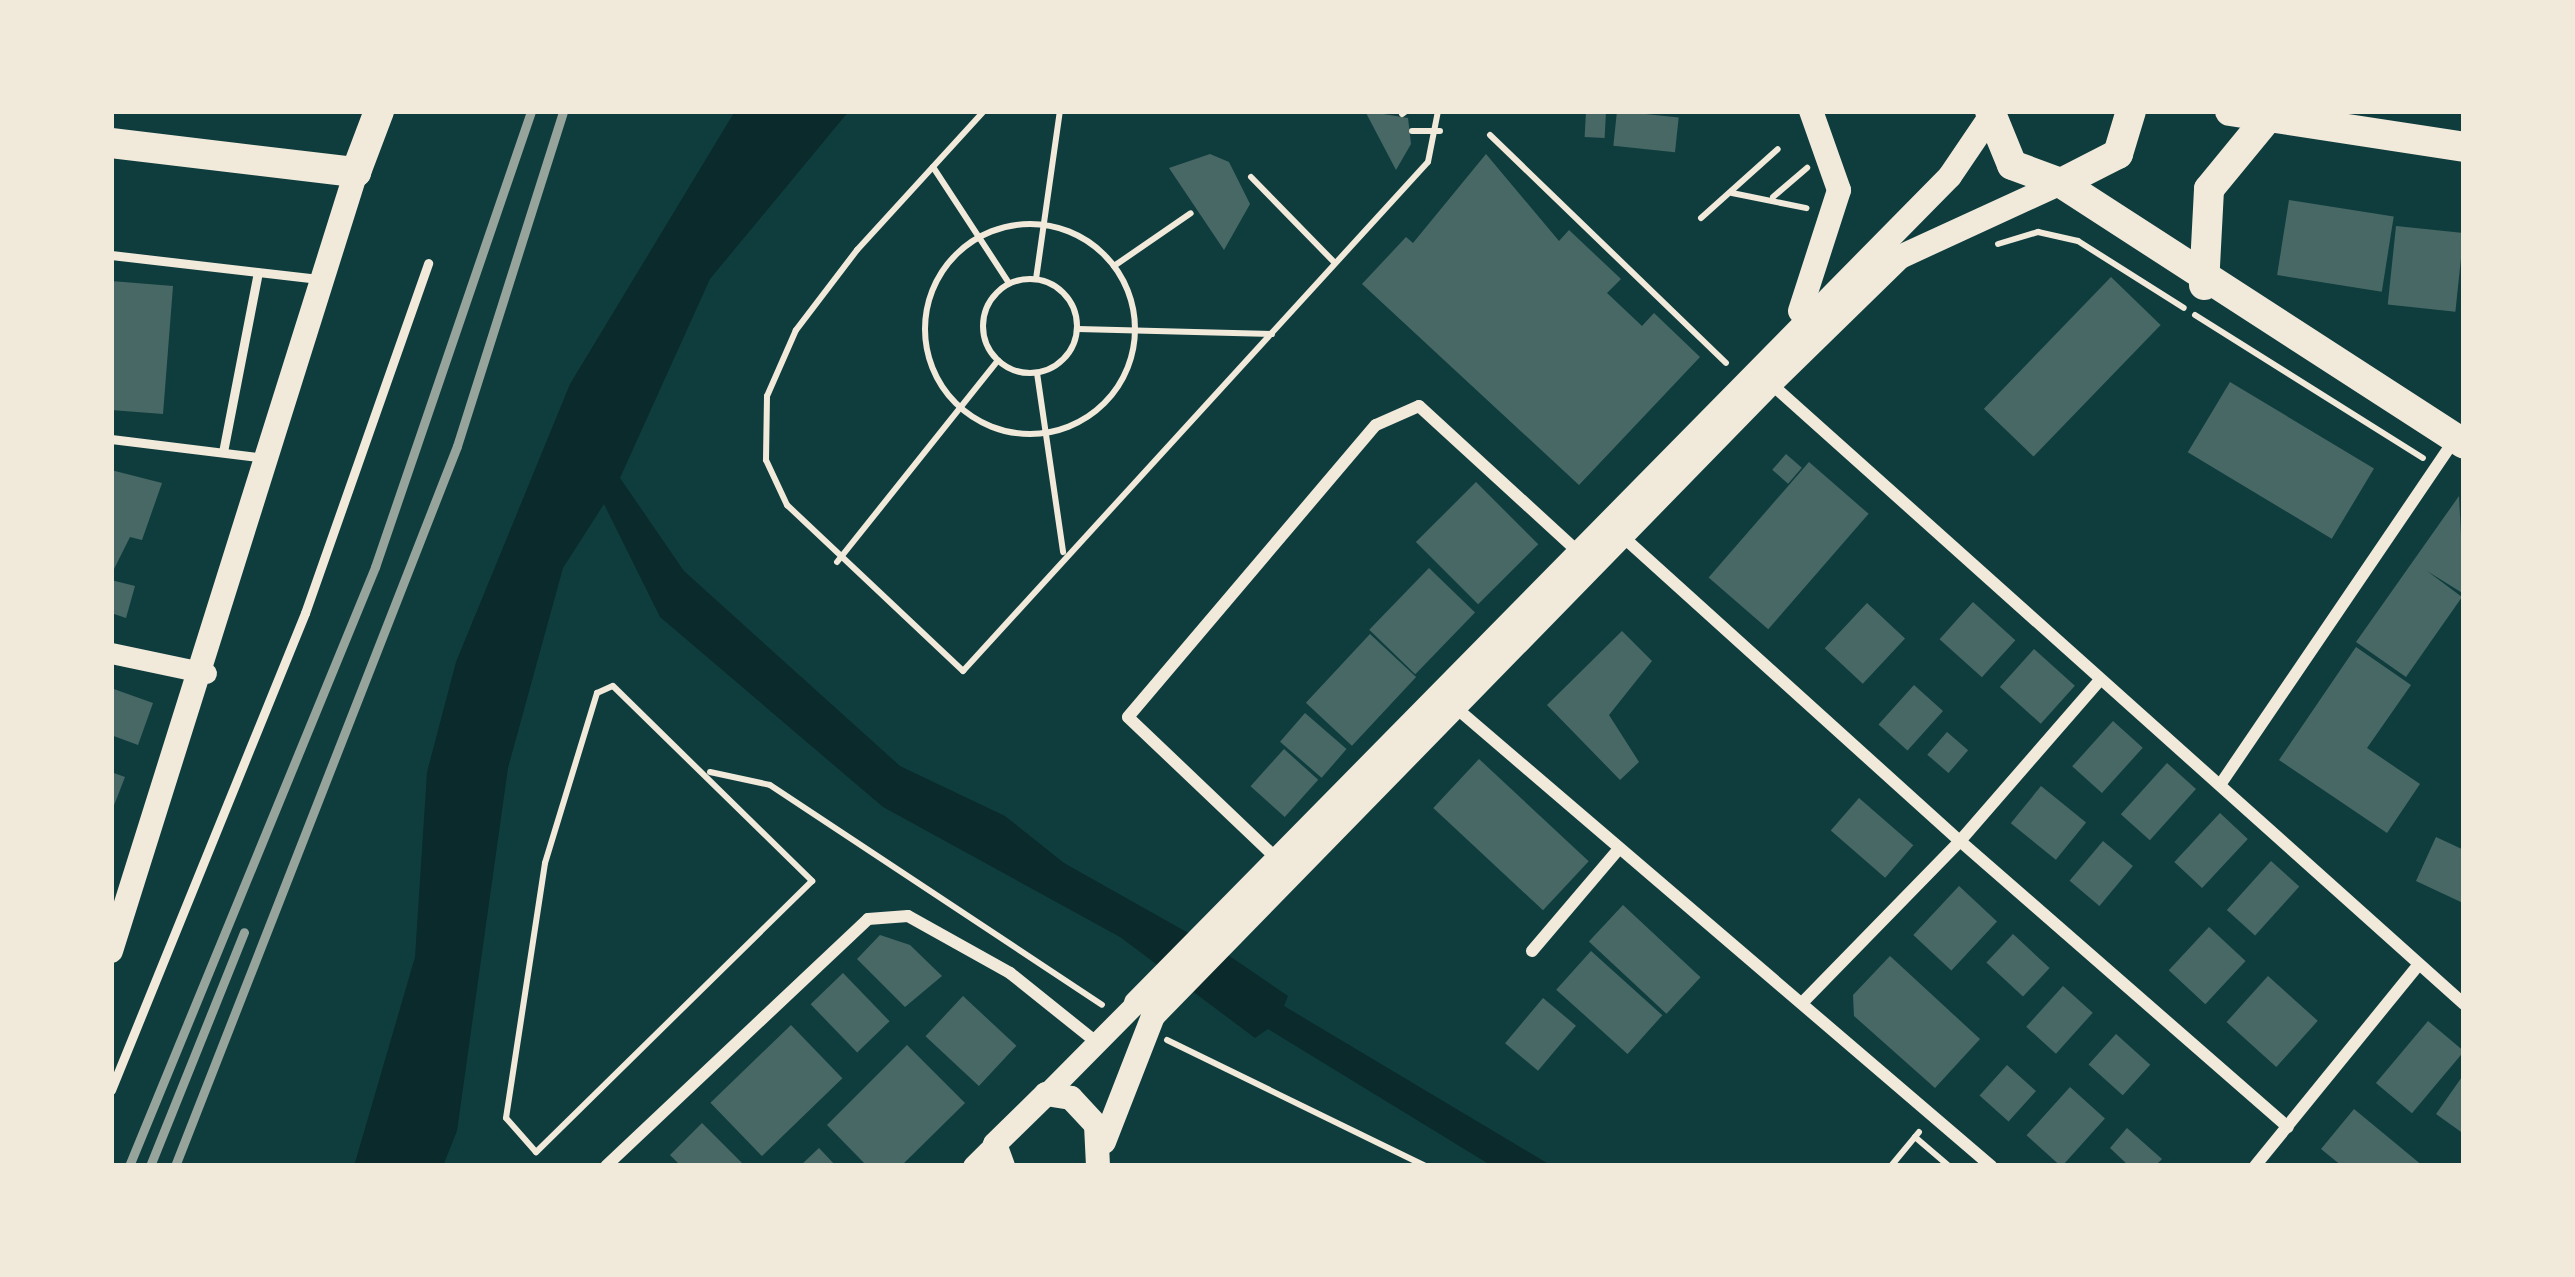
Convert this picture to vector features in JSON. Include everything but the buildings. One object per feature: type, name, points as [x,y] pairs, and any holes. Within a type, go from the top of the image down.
[{"type":"main road","points":[[111,951],[206,673],[356,172],[379,111]]},
{"type":"main road","points":[[1762,375],[1792,328],[1827,251],[1839,190],[1811,111]]},
{"type":"main road","points":[[1249,902],[1276,858],[1564,595],[1613,532],[1762,375],[1900,257],[2118,154],[2131,111]]},
{"type":"main road","points":[[2230,111],[2464,147]]},
{"type":"main road","points":[[1792,328],[1950,176],[1990,114]]},
{"type":"main road","points":[[1990,114],[2012,165],[2061,183],[2204,284],[2460,442]]},
{"type":"main road","points":[[2204,284],[2210,189],[2269,116]]},
{"type":"main road","points":[[111,143],[356,172]]},
{"type":"main road","points":[[1101,1154],[1151,1019],[1249,902],[1447,698],[1574,548],[1613,532]]},
{"type":"main road","points":[[1564,595],[1583,561],[1574,548]]},
{"type":"main road","points":[[999,1155],[1046,1094],[1084,1109],[1101,1154]]},
{"type":"street","points":[[1762,375],[2101,680],[2222,782],[2415,969],[2464,1004]]},
{"type":"street","points":[[1276,858],[1128,717],[1376,425],[1419,406],[1574,548]]},
{"type":"street","points":[[2222,782],[2436,466],[2460,442]]},
{"type":"street","points":[[1613,532],[2288,1127]]},
{"type":"street","points":[[111,652],[206,673]]},
{"type":"street","points":[[1802,1003],[1960,842],[2101,680]]},
{"type":"street","points":[[1447,698],[1618,850],[1991,1166]]},
{"type":"street","points":[[1532,951],[1618,850]]},
{"type":"street","points":[[606,1166],[868,919],[908,916],[1010,973],[1095,1041]]},
{"type":"street","points":[[2255,1166],[2415,969]]},
{"type":"street","points":[[1046,1094],[1095,1041],[1151,1019]]},
{"type":"street","points":[[973,1166],[999,1155]]},
{"type":"lane","points":[[111,255],[325,280]]},
{"type":"lane","points":[[111,1090],[305,613],[428,263]]},
{"type":"lane","points":[[223,452],[258,272]]},
{"type":"lane","points":[[111,439],[268,458]]},
{"type":"path","points":[[223,111],[294,111]]},
{"type":"path","points":[[984,111],[796,330],[766,396],[766,460],[787,505],[837,562],[963,671],[1063,552],[1273,334],[1428,163],[1440,131],[1438,111]]},
{"type":"path","points":[[1036,279],[1060,111]]},
{"type":"path","points":[[1412,131],[1440,131]]},
{"type":"path","points":[[1490,135],[1726,363]]},
{"type":"path","points":[[1701,218],[1778,149]]},
{"type":"path","points":[[1773,196],[1818,159]]},
{"type":"path","points":[[933,167],[1009,283]]},
{"type":"path","points":[[1251,177],[1334,262]]},
{"type":"path","points":[[1732,193],[1773,196],[1809,209]]},
{"type":"path","points":[[1114,266],[1191,213]]},
{"type":"path","points":[[1042,224],[1075,232],[1114,266],[1136,331],[1109,399],[1046,434],[997,430],[960,408],[929,364],[924,315],[941,269],[977,236],[1042,224]]},
{"type":"path","points":[[1975,251],[2038,232],[2078,242],[2436,466]]},
{"type":"path","points":[[1036,279],[1065,292],[1078,329],[1060,364],[1037,373],[998,360],[984,313],[1009,283],[1036,279]]},
{"type":"path","points":[[1078,329],[1273,334]]},
{"type":"path","points":[[837,562],[998,360]]},
{"type":"path","points":[[1037,373],[1063,552]]},
{"type":"path","points":[[706,772],[810,889],[536,1152],[506,1118],[545,862],[597,692],[628,691],[706,772],[770,784],[1107,1009]]},
{"type":"path","points":[[1151,1019],[1425,1166]]},
{"type":"path","points":[[1891,1166],[1934,1115]]},
{"type":"path","points":[[1915,1137],[1949,1166]]},
{"type":"water","points":[[735,111],[849,111],[710,279],[620,478],[684,571],[900,766],[1005,816],[1064,863],[1231,957],[1288,996],[1284,1006],[1552,1166],[1492,1166],[1268,1029],[1255,1038],[1120,937],[883,807],[660,617],[604,504],[563,568],[508,768],[457,1131],[443,1166],[354,1166],[415,957],[427,772],[456,662],[570,384]]},
{"type":"railway","points":[[129,1166],[375,567],[531,111]]},
{"type":"railway","points":[[175,1166],[457,446],[563,111]]},
{"type":"railway","points":[[150,1166],[244,932]]}]
